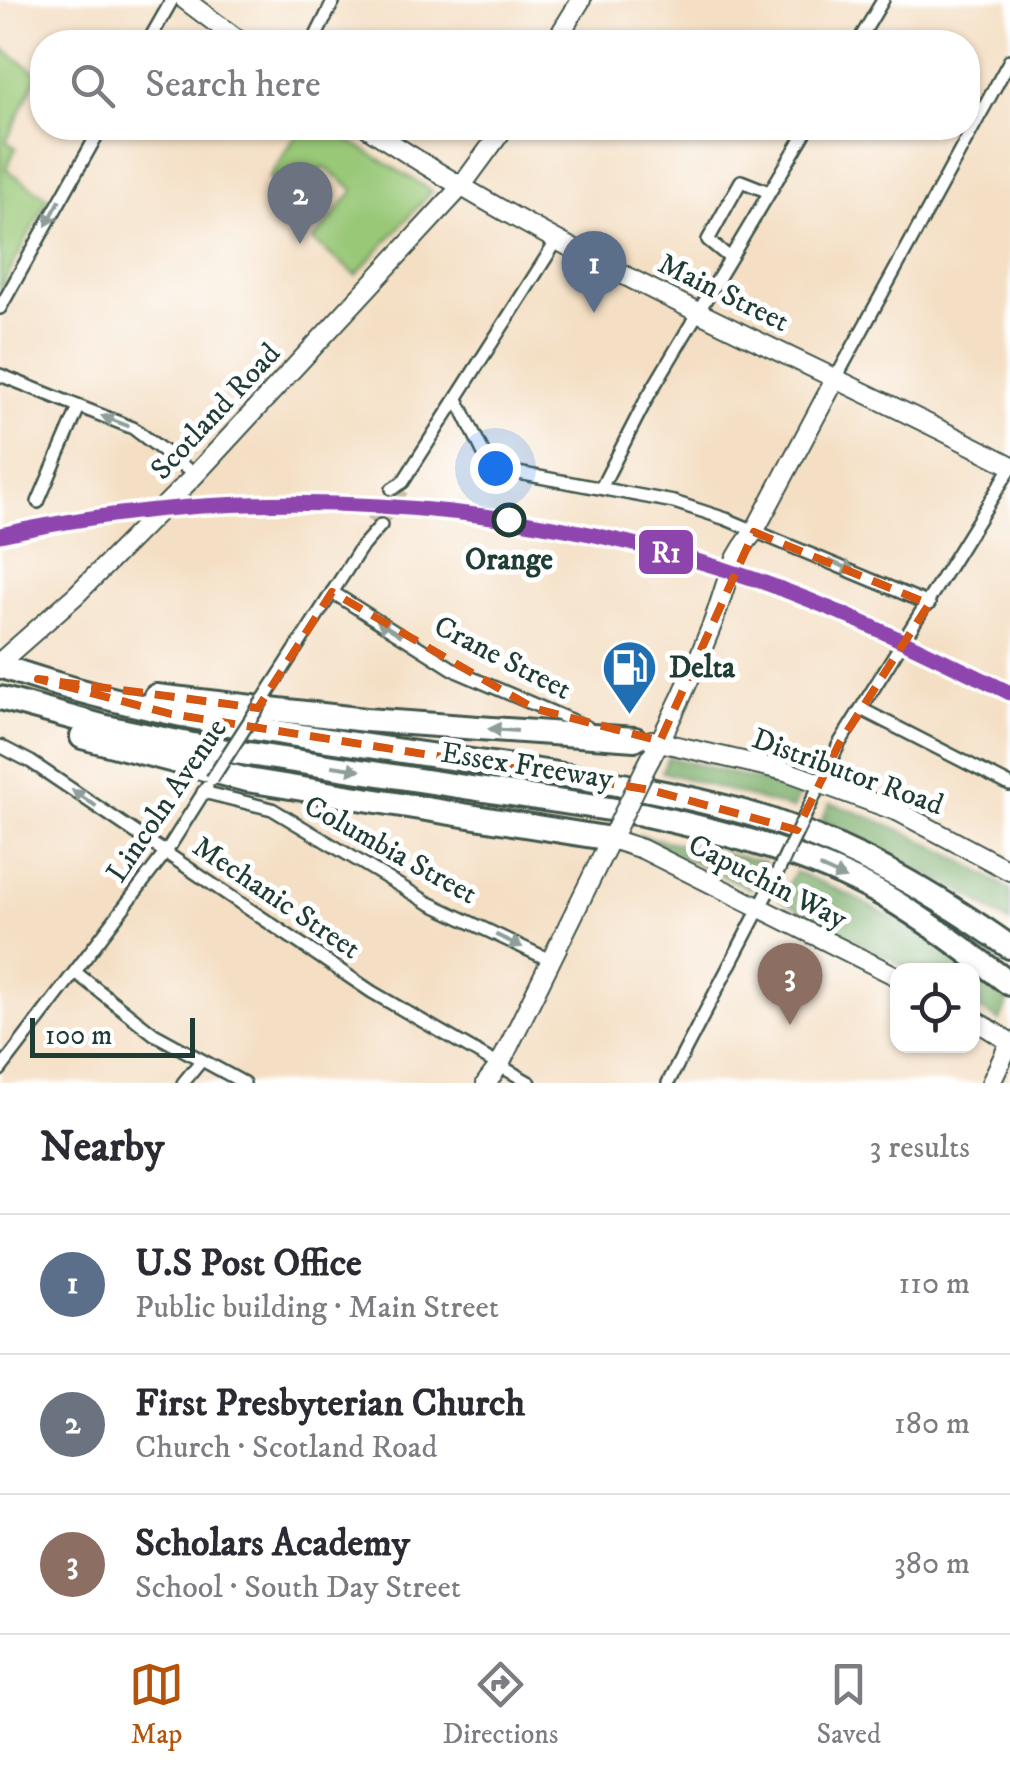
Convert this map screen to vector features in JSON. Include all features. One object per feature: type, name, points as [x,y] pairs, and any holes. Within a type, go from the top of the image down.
[{"type":"highway","name":"Essex Freeway","points":[[4,659],[38,679],[171,714],[610,783],[719,806],[829,842],[890,871],[1010,946]]},
{"type":"highway","points":[[38,679],[366,720],[635,739]]},
{"type":"highway","points":[[0,702],[58,730],[247,780],[614,834]]},
{"type":"highway","name":"Essex Freeway","points":[[0,702],[202,747],[642,814],[704,828],[810,862],[880,893],[933,926],[1010,984]]},
{"type":"main road","points":[[185,0],[225,30]]},
{"type":"main road","points":[[562,30],[581,0]]},
{"type":"main road","name":"Main Street","points":[[386,140],[460,188],[556,242],[837,376],[1010,467]]},
{"type":"main road","name":"Scotland Road","points":[[4,659],[76,594],[195,475],[460,188],[495,140]]},
{"type":"main road","points":[[486,1083],[499,1066],[660,741],[717,612],[721,588],[738,551],[754,532],[837,376]]},
{"type":"main road","name":"Crane Street","points":[[635,739],[660,741]]},
{"type":"main road","name":"Distributor Road","points":[[660,741],[786,772],[899,812],[1010,871]]},
{"type":"main road","name":"Capuchin Way","points":[[614,834],[890,973]]},
{"type":"main road","points":[[980,1023],[1010,1042],[991,1083]]},
{"type":"street","points":[[155,30],[172,0]]},
{"type":"street","points":[[319,30],[334,0]]},
{"type":"street","points":[[865,30],[883,0]]},
{"type":"street","points":[[980,115],[1010,60]]},
{"type":"street","points":[[0,308],[94,140]]},
{"type":"street","points":[[601,488],[698,310],[801,140]]},
{"type":"street","points":[[837,376],[966,140]]},
{"type":"street","points":[[730,258],[708,240],[742,181],[769,192]]},
{"type":"street","points":[[400,487],[556,242]]},
{"type":"street","points":[[0,374],[145,434],[195,475]]},
{"type":"street","points":[[457,399],[491,468],[674,502],[929,604]]},
{"type":"street","points":[[38,502],[79,407]]},
{"type":"street","points":[[668,1083],[772,884],[819,784],[1010,467]]},
{"type":"street","name":"Lincoln Avenue","points":[[0,1070],[166,852],[376,524]]},
{"type":"street","name":"Crane Street","points":[[332,592],[496,691],[569,722],[635,739]]},
{"type":"street","points":[[861,709],[1010,786]]},
{"type":"street","name":"Mechanic Street","points":[[0,746],[166,852],[372,992],[530,1083]]},
{"type":"street","name":"Columbia Street","points":[[203,792],[272,810],[427,902],[552,960]]},
{"type":"street","points":[[76,972],[154,1034],[244,1083]]},
{"type":"street","points":[[183,1083],[201,1061]]},
{"type":"highlighted area","points":[[754,532],[929,604],[839,744],[797,830],[651,790],[171,714],[38,679],[258,708],[332,592],[533,708],[660,741]]},
{"type":"green space","points":[[0,47],[30,68],[30,92],[6,141],[16,148],[6,169],[48,198],[0,290]]},
{"type":"green space","points":[[293,140],[348,140],[432,191],[356,275],[313,241],[354,190],[324,167],[296,200],[269,178]]},
{"type":"green space","points":[[668,757],[801,791],[793,809],[662,772]]},
{"type":"green space","points":[[830,803],[923,840],[1010,890],[1010,924],[973,898],[822,820]]},
{"type":"green space","points":[[636,835],[765,862],[751,889]]},
{"type":"green space","points":[[795,872],[880,911],[962,963],[898,963],[780,899]]},
{"type":"green space","points":[[980,975],[1010,996],[1000,1021],[980,1009]]},
{"type":"tunnel","points":[[371,522],[392,489]]},
{"type":"tunnel","points":[[381,525],[403,490]]},
{"type":"transit line","name":"R1","points":[[0,535],[93,518],[188,507],[284,503],[476,515],[571,530],[754,579],[852,618],[1010,693]]},
{"type":"place","name":"First Presbyterian Church","points":[[300,244]]},
{"type":"place","name":"U.S Post Office","points":[[594,313]]},
{"type":"place","name":"Orange","points":[[509,520]]},
{"type":"place","name":"Delta","points":[[630,716]]},
{"type":"place","name":"Scholars Academy","points":[[790,1025]]}]
